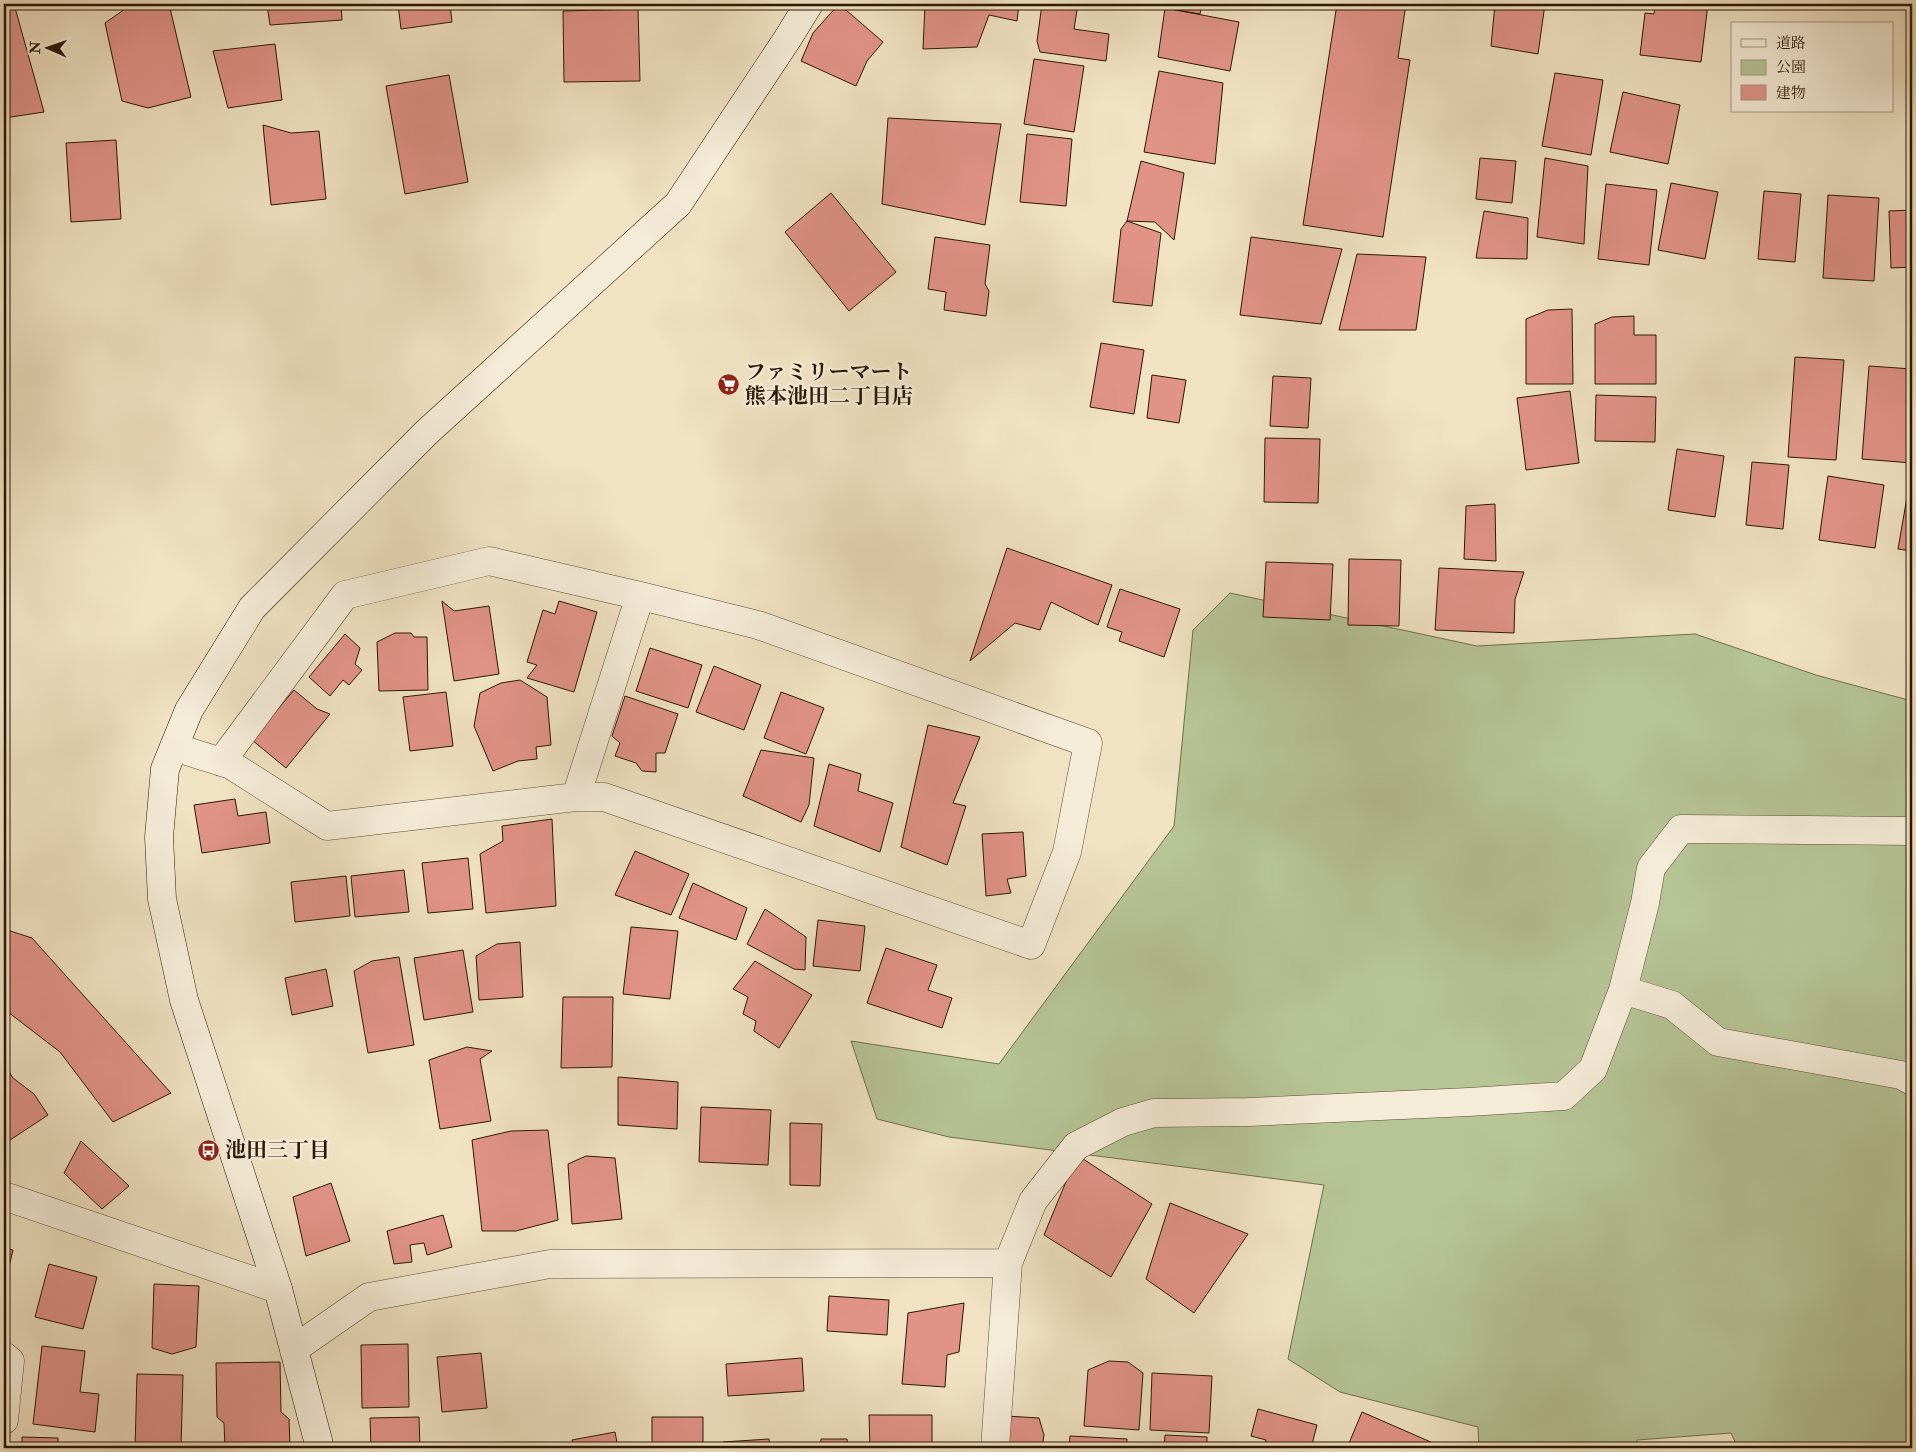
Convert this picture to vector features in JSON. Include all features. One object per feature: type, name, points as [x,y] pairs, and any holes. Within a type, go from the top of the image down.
[{"type":"street","points":[[320,1448],[278,1289],[184,1000],[162,899],[159,837],[166,769],[189,710],[252,608],[427,432],[678,204],[809,4]]},
{"type":"street","points":[[174,747],[221,762],[231,765],[327,826],[576,797],[604,796],[1031,945],[1067,852],[1088,743],[758,625],[489,562],[346,595],[221,762]]},
{"type":"street","points":[[576,797],[640,596]]},
{"type":"street","points":[[995,1448],[1008,1263],[1034,1201],[1076,1146],[1122,1122],[1154,1113],[1248,1112],[1564,1096],[1593,1069],[1623,990],[1645,902],[1651,868],[1682,829],[1912,831]]},
{"type":"street","points":[[1623,990],[1672,1005],[1718,1042],[1900,1075],[1912,1081]]},
{"type":"street","points":[[4,1196],[278,1289]]},
{"type":"street","points":[[294,1349],[369,1297],[550,1264],[1008,1263]]},
{"type":"street","points":[[4,1356],[10,1360],[4,1420]]},
{"type":"green space","points":[[1230,593],[1477,646],[1695,634],[1816,675],[1912,701],[1912,1448],[1738,1448],[1731,1433],[1637,1440],[1636,1448],[1479,1448],[1478,1427],[1340,1392],[1288,1359],[1324,1185],[949,1137],[877,1119],[851,1041],[999,1064],[1174,826],[1193,630]]},
{"type":"building","points":[[4,4],[14,4],[44,112],[4,118]]},
{"type":"building","points":[[150,4],[169,4],[191,97],[148,108],[122,101],[105,23],[125,9]]},
{"type":"building","points":[[267,4],[341,4],[342,20],[270,25]]},
{"type":"building","points":[[398,4],[450,4],[452,22],[401,29]]},
{"type":"building","points":[[839,4],[883,42],[867,61],[856,86],[801,61],[813,33]]},
{"type":"building","points":[[1019,4],[1017,21],[989,15],[977,47],[923,49],[925,5]]},
{"type":"building","points":[[1042,4],[1078,4],[1074,29],[1109,34],[1106,61],[1040,52],[1037,41]]},
{"type":"building","points":[[1166,4],[1202,4],[1200,14],[1165,8]]},
{"type":"building","points":[[1337,4],[1406,4],[1398,58],[1410,60],[1383,237],[1303,225]]},
{"type":"building","points":[[1495,4],[1545,4],[1538,54],[1491,46]]},
{"type":"building","points":[[1655,4],[1708,4],[1701,62],[1640,55],[1645,13],[1654,14]]},
{"type":"building","points":[[1165,8],[1239,22],[1230,71],[1158,57]]},
{"type":"building","points":[[638,9],[640,81],[564,82],[563,11]]},
{"type":"building","points":[[275,44],[282,100],[228,108],[213,51]]},
{"type":"building","points":[[1034,59],[1084,66],[1074,132],[1024,124]]},
{"type":"building","points":[[1159,71],[1223,83],[1215,164],[1144,152]]},
{"type":"building","points":[[1555,73],[1603,80],[1591,155],[1542,146]]},
{"type":"building","points":[[449,75],[468,182],[405,194],[386,86]]},
{"type":"building","points":[[1623,92],[1680,105],[1668,164],[1610,152]]},
{"type":"building","points":[[888,118],[1001,124],[985,225],[882,204]]},
{"type":"building","points":[[263,125],[291,133],[319,131],[326,199],[271,205]]},
{"type":"building","points":[[1027,134],[1072,139],[1066,206],[1020,202]]},
{"type":"building","points":[[116,140],[121,219],[71,222],[66,143]]},
{"type":"building","points":[[1480,158],[1516,161],[1512,203],[1476,199]]},
{"type":"building","points":[[1545,158],[1588,166],[1584,244],[1537,237]]},
{"type":"building","points":[[1141,161],[1184,173],[1174,240],[1155,222],[1127,221]]},
{"type":"building","points":[[1671,183],[1718,192],[1705,259],[1658,250]]},
{"type":"building","points":[[1606,184],[1657,190],[1649,265],[1598,259]]},
{"type":"building","points":[[1764,191],[1801,194],[1795,262],[1758,259]]},
{"type":"building","points":[[831,193],[896,272],[849,311],[785,232]]},
{"type":"building","points":[[1828,195],[1879,198],[1874,281],[1823,278]]},
{"type":"building","points":[[1912,210],[1912,267],[1891,268],[1889,211]]},
{"type":"building","points":[[1484,211],[1528,218],[1527,259],[1476,258]]},
{"type":"building","points":[[1127,221],[1161,233],[1152,306],[1113,302],[1121,229]]},
{"type":"building","points":[[935,237],[990,245],[985,284],[989,291],[986,316],[944,310],[946,292],[928,289]]},
{"type":"building","points":[[1251,237],[1342,249],[1321,324],[1240,315]]},
{"type":"building","points":[[1357,254],[1426,257],[1416,330],[1339,330]]},
{"type":"building","points":[[1572,309],[1573,384],[1526,384],[1526,319],[1548,310]]},
{"type":"building","points":[[1634,316],[1634,335],[1656,335],[1656,384],[1595,384],[1595,324],[1612,317]]},
{"type":"building","points":[[1101,343],[1144,350],[1134,414],[1090,407]]},
{"type":"building","points":[[1795,357],[1844,360],[1836,460],[1788,457]]},
{"type":"building","points":[[1869,366],[1912,369],[1912,463],[1862,459]]},
{"type":"building","points":[[1152,375],[1186,380],[1179,423],[1147,418]]},
{"type":"building","points":[[1273,376],[1311,378],[1308,428],[1270,426]]},
{"type":"building","points":[[1570,391],[1579,463],[1526,470],[1517,398]]},
{"type":"building","points":[[1596,395],[1656,397],[1655,442],[1595,441]]},
{"type":"building","points":[[1265,438],[1320,439],[1318,503],[1264,502]]},
{"type":"building","points":[[1677,449],[1724,456],[1715,517],[1668,510]]},
{"type":"building","points":[[1752,462],[1789,465],[1783,529],[1746,525]]},
{"type":"building","points":[[1828,476],[1884,485],[1875,548],[1819,540]]},
{"type":"building","points":[[1910,480],[1912,481],[1912,551],[1898,549]]},
{"type":"building","points":[[1495,504],[1496,561],[1464,559],[1466,506]]},
{"type":"building","points":[[1007,548],[1112,585],[1098,625],[1051,602],[1040,630],[1015,623],[970,661]]},
{"type":"building","points":[[1349,559],[1401,560],[1399,626],[1348,625]]},
{"type":"building","points":[[1266,562],[1333,564],[1330,620],[1263,617]]},
{"type":"building","points":[[1439,568],[1524,572],[1515,599],[1514,633],[1435,630]]},
{"type":"building","points":[[1120,589],[1180,609],[1164,657],[1119,641],[1122,632],[1107,627]]},
{"type":"building","points":[[442,601],[454,611],[489,606],[499,674],[454,681]]},
{"type":"building","points":[[559,601],[597,612],[574,692],[527,678],[537,665],[527,662],[543,610],[555,614]]},
{"type":"building","points":[[395,633],[411,633],[414,637],[427,637],[428,690],[379,691],[377,642]]},
{"type":"building","points":[[345,634],[360,648],[355,664],[362,670],[349,685],[343,680],[330,696],[309,677]]},
{"type":"building","points":[[650,648],[702,665],[688,708],[636,691]]},
{"type":"building","points":[[714,666],[761,685],[744,730],[696,712]]},
{"type":"building","points":[[520,680],[547,697],[551,745],[536,747],[537,759],[518,761],[493,771],[474,726],[480,693],[501,683]]},
{"type":"building","points":[[294,690],[317,709],[330,714],[286,768],[252,740]]},
{"type":"building","points":[[446,692],[453,746],[410,751],[403,697]]},
{"type":"building","points":[[781,692],[824,708],[806,754],[764,738]]},
{"type":"building","points":[[625,696],[678,714],[665,753],[656,753],[656,772],[642,771],[636,763],[615,756],[620,743],[612,736]]},
{"type":"building","points":[[928,725],[980,737],[953,803],[966,806],[947,865],[901,847]]},
{"type":"building","points":[[761,750],[814,758],[809,805],[801,822],[743,796]]},
{"type":"building","points":[[829,764],[861,774],[858,791],[893,803],[880,852],[814,826]]},
{"type":"building","points":[[235,799],[238,816],[266,812],[270,843],[202,853],[194,805]]},
{"type":"building","points":[[552,819],[556,906],[486,913],[480,854],[503,841],[502,826]]},
{"type":"building","points":[[1023,832],[1026,876],[1007,879],[1011,893],[986,896],[982,834]]},
{"type":"building","points":[[635,851],[689,874],[671,915],[615,895]]},
{"type":"building","points":[[468,858],[473,909],[428,913],[422,863]]},
{"type":"building","points":[[404,870],[409,912],[355,917],[351,876]]},
{"type":"building","points":[[346,876],[350,916],[295,922],[291,882]]},
{"type":"building","points":[[693,883],[747,908],[736,940],[679,918]]},
{"type":"building","points":[[765,909],[806,937],[805,970],[794,969],[747,944]]},
{"type":"building","points":[[818,920],[865,926],[860,971],[813,966]]},
{"type":"building","points":[[631,927],[678,931],[670,999],[623,994]]},
{"type":"building","points":[[4,929],[32,938],[171,1093],[113,1122],[60,1052],[4,1009]]},
{"type":"building","points":[[520,942],[523,997],[479,1000],[476,956],[497,944]]},
{"type":"building","points":[[886,948],[937,965],[928,990],[952,998],[942,1028],[867,1003]]},
{"type":"building","points":[[463,950],[473,1012],[424,1020],[414,958]]},
{"type":"building","points":[[399,957],[414,1045],[368,1053],[354,971],[372,961]]},
{"type":"building","points":[[755,961],[812,995],[779,1048],[754,1031],[756,1021],[743,1014],[748,997],[733,989]]},
{"type":"building","points":[[326,969],[333,1006],[292,1015],[285,978]]},
{"type":"building","points":[[563,997],[613,997],[612,1067],[561,1068]]},
{"type":"building","points":[[467,1047],[492,1051],[480,1059],[491,1121],[440,1129],[429,1060]]},
{"type":"building","points":[[4,1063],[13,1078],[34,1094],[48,1115],[4,1144]]},
{"type":"building","points":[[618,1077],[678,1082],[677,1129],[618,1125]]},
{"type":"building","points":[[701,1107],[771,1110],[768,1165],[699,1162]]},
{"type":"building","points":[[790,1123],[822,1124],[820,1186],[790,1185]]},
{"type":"building","points":[[548,1130],[558,1220],[516,1231],[482,1231],[472,1140],[511,1131]]},
{"type":"building","points":[[81,1141],[129,1186],[102,1209],[64,1173]]},
{"type":"building","points":[[1077,1155],[1152,1204],[1111,1277],[1044,1235]]},
{"type":"building","points":[[586,1156],[615,1158],[622,1219],[572,1224],[568,1164]]},
{"type":"building","points":[[331,1183],[350,1241],[306,1256],[293,1197]]},
{"type":"building","points":[[1170,1203],[1248,1234],[1194,1313],[1146,1279]]},
{"type":"building","points":[[443,1215],[452,1247],[427,1255],[424,1243],[410,1245],[412,1262],[394,1264],[387,1231]]},
{"type":"building","points":[[4,1248],[13,1250],[4,1288]]},
{"type":"building","points":[[49,1264],[97,1277],[83,1329],[35,1317]]},
{"type":"building","points":[[154,1284],[199,1286],[196,1347],[172,1354],[152,1348]]},
{"type":"building","points":[[829,1296],[889,1300],[887,1335],[827,1331]]},
{"type":"building","points":[[964,1303],[959,1352],[947,1355],[945,1387],[902,1384],[908,1313]]},
{"type":"building","points":[[408,1344],[409,1407],[362,1408],[361,1345]]},
{"type":"building","points":[[42,1346],[85,1351],[80,1392],[99,1394],[95,1432],[33,1424]]},
{"type":"building","points":[[481,1353],[487,1408],[442,1412],[437,1357]]},
{"type":"building","points":[[802,1358],[804,1391],[728,1396],[726,1364]]},
{"type":"building","points":[[1109,1361],[1128,1362],[1143,1373],[1139,1430],[1084,1426],[1088,1370]]},
{"type":"building","points":[[280,1362],[281,1412],[289,1419],[290,1448],[225,1448],[224,1423],[217,1417],[216,1363]]},
{"type":"building","points":[[1152,1373],[1212,1376],[1209,1433],[1150,1430]]},
{"type":"building","points":[[137,1374],[183,1375],[181,1448],[135,1448]]},
{"type":"building","points":[[1258,1409],[1317,1425],[1311,1448],[1264,1448],[1266,1440],[1251,1436]]},
{"type":"building","points":[[1362,1412],[1433,1443],[1431,1448],[1347,1448]]},
{"type":"building","points":[[869,1415],[932,1415],[932,1448],[870,1448]]},
{"type":"building","points":[[1006,1416],[1039,1418],[1044,1435],[1042,1448],[1005,1448]]},
{"type":"building","points":[[419,1417],[420,1448],[371,1448],[370,1418]]},
{"type":"building","points":[[652,1417],[703,1417],[703,1448],[652,1448]]},
{"type":"building","points":[[615,1432],[618,1448],[574,1448],[572,1440]]},
{"type":"building","points":[[1165,1435],[1207,1437],[1207,1448],[1164,1448]]},
{"type":"building","points":[[1070,1436],[1127,1439],[1127,1448],[1069,1448]]},
{"type":"building","points":[[22,1437],[58,1438],[58,1448],[22,1448]]},
{"type":"building","points":[[769,1439],[770,1448],[723,1448],[723,1442]]},
{"type":"building","points":[[821,1439],[847,1439],[848,1448],[820,1448]]},
{"type":"place","name":"ファミリーマート 熊本池田二丁目店","points":[[729,384]]},
{"type":"place","name":"池田三丁目","points":[[209,1150]]}]
